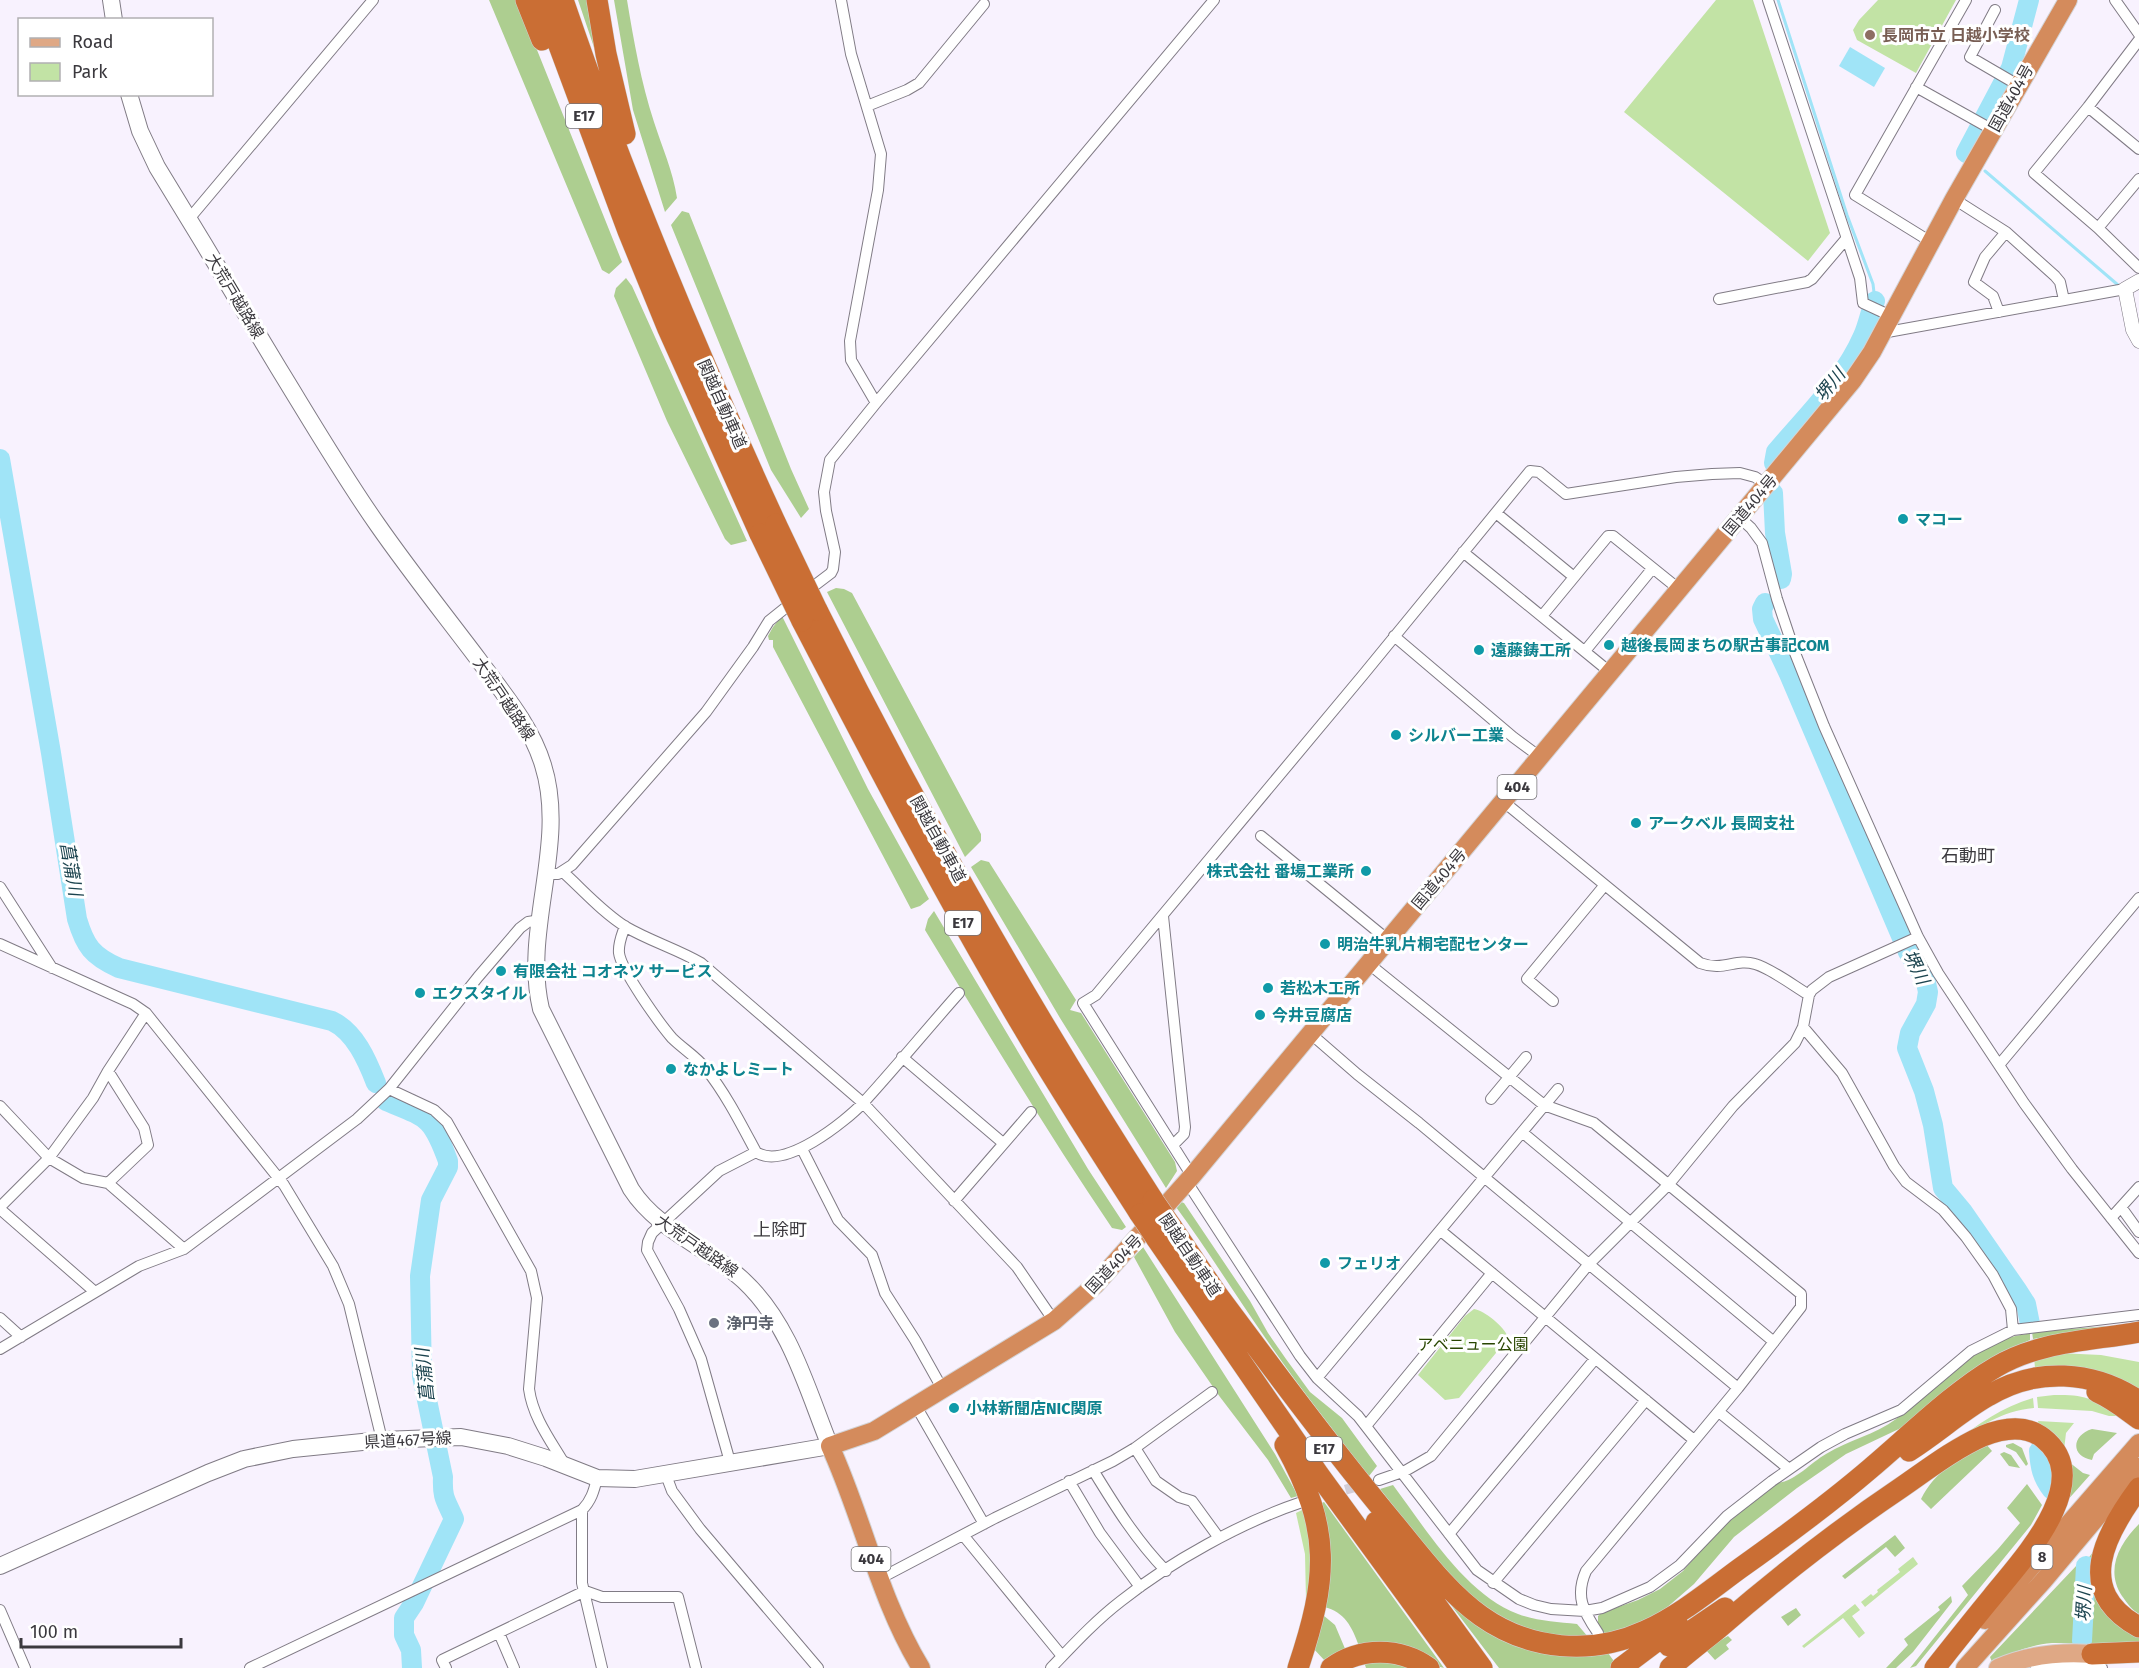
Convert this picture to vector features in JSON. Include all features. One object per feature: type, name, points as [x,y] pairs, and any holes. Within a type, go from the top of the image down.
[{"type":"highway","points":[[526,0],[624,232]]},
{"type":"highway","name":"関越自動車道","points":[[543,0],[624,232],[654,269],[720,400],[768,529]]},
{"type":"highway","name":"関越自動車道","points":[[563,0],[585,64],[646,211],[654,269],[668,329],[810,616],[992,938],[1091,1104],[1147,1207],[1285,1426],[1460,1668]]},
{"type":"highway","points":[[597,0],[616,101],[646,211]]},
{"type":"highway","name":"国道404号","points":[[830,1446],[874,1431],[1054,1321],[1095,1285],[1190,1179],[1853,380],[1882,333],[1885,314],[1931,242],[1954,199],[1986,126],[2010,81],[2068,0]]},
{"type":"highway","points":[[1164,1232],[1173,1271],[1241,1373],[1285,1446],[1312,1505],[1321,1549],[1320,1588],[1298,1668]]},
{"type":"highway","name":"関越自動車道","points":[[1164,1232],[1214,1290],[1328,1454],[1482,1668]]},
{"type":"highway","points":[[1214,1290],[1341,1459],[1438,1576],[1467,1605],[1494,1625],[1510,1633],[1540,1643],[1575,1647],[1593,1646],[1628,1638],[1679,1612],[1847,1489],[1961,1392],[1997,1366],[2042,1347],[2139,1332]]},
{"type":"highway","points":[[1847,1489],[1925,1440],[1989,1395],[2012,1384],[2048,1376],[2073,1376],[2110,1384],[2133,1406]]},
{"type":"highway","points":[[1866,1511],[1948,1438],[1986,1410],[2010,1397],[2047,1387],[2073,1388],[2106,1396],[2133,1406]]},
{"type":"highway","points":[[1640,1668],[1702,1623],[1787,1569],[1866,1511],[1958,1450],[1996,1431],[2019,1428],[2030,1431],[2048,1442],[2061,1467],[2061,1486],[2046,1526],[1935,1668]]},
{"type":"highway","name":"8","points":[[1942,1668],[2030,1571],[2139,1443]]},
{"type":"highway","name":"404","points":[[830,1446],[840,1467],[879,1579],[921,1668]]},
{"type":"highway","name":"8","points":[[1965,1668],[2044,1580],[2139,1467]]},
{"type":"highway","points":[[2139,1488],[2111,1532],[2102,1555],[2100,1569],[2101,1583],[2109,1602],[2116,1612],[2139,1627]]},
{"type":"highway","points":[[2139,1515],[2118,1539],[2110,1559],[2110,1578],[2116,1597],[2128,1611],[2139,1619]]},
{"type":"highway","points":[[1621,1668],[1669,1632],[1770,1547]]},
{"type":"highway","points":[[1670,1668],[1787,1569]]},
{"type":"highway","points":[[1331,1668],[1354,1655],[1378,1652],[1403,1655],[1429,1668]]},
{"type":"highway","points":[[2097,1661],[2139,1652]]},
{"type":"main road","points":[[111,0],[114,18]]},
{"type":"main road","name":"大荒戸越路線","points":[[130,96],[146,144],[337,466],[395,549],[501,690],[533,738],[549,789],[554,873],[541,920],[537,955],[537,983],[541,1009],[631,1189],[644,1207],[661,1223],[742,1279],[765,1303],[778,1322],[793,1351],[830,1446]]},
{"type":"main road","name":"県道467号線","points":[[0,1566],[114,1514],[244,1459],[293,1449],[423,1437],[461,1437],[508,1446],[597,1478],[635,1479],[830,1446]]},
{"type":"main road","points":[[1998,1668],[2044,1654],[2061,1652],[2097,1661],[2139,1659]]},
{"type":"street","points":[[189,219],[373,0]]},
{"type":"street","points":[[842,0],[851,54],[881,154],[880,171],[849,341],[851,360],[876,403]]},
{"type":"street","points":[[1054,1321],[1017,1267],[863,1103],[701,963],[683,952],[645,937],[625,926],[554,873],[572,865],[706,712],[769,621],[831,573],[835,552],[826,511],[825,478],[830,460],[1214,0]]},
{"type":"street","points":[[1768,0],[1860,278],[1862,300],[1867,307],[1885,314]]},
{"type":"street","points":[[1931,242],[1855,195],[1966,0]]},
{"type":"street","points":[[2115,0],[2139,34]]},
{"type":"street","points":[[867,106],[907,90],[918,83],[984,4]]},
{"type":"street","points":[[1995,10],[1970,57],[2010,81]]},
{"type":"street","points":[[2139,40],[2034,173],[2098,228],[2139,268]]},
{"type":"street","points":[[1916,87],[1986,126]]},
{"type":"street","points":[[2088,107],[2139,149]]},
{"type":"street","points":[[2098,228],[2139,179]]},
{"type":"street","points":[[1954,199],[2006,232],[2058,279],[2064,300]]},
{"type":"street","points":[[1999,312],[1993,296],[1974,282],[1985,257],[2006,232]]},
{"type":"street","points":[[1719,299],[1807,282],[1846,239]]},
{"type":"street","points":[[1882,333],[2125,289],[2139,281]]},
{"type":"street","points":[[2125,289],[2133,330],[2139,341]]},
{"type":"street","points":[[1767,484],[1755,477],[1740,473],[1676,477],[1566,494],[1539,472],[1530,471],[1163,916],[1096,995],[1083,1003],[1173,1145],[1190,1179],[1283,1332],[1317,1378],[1343,1400],[1366,1426],[1478,1570],[1493,1583],[1519,1599],[1534,1605],[1551,1609],[1585,1611],[1602,1608],[1638,1594],[1680,1565],[1727,1516],[1789,1469],[1845,1434],[1901,1410],[1971,1352],[2013,1330],[2139,1315]]},
{"type":"street","points":[[1496,513],[1574,577]]},
{"type":"street","points":[[1740,518],[1762,543],[1777,598],[1800,664],[1914,938],[2072,1170],[2139,1253]]},
{"type":"street","points":[[1542,616],[1608,536],[1613,536],[1680,590]]},
{"type":"street","points":[[1463,552],[1611,673]]},
{"type":"street","points":[[1585,651],[1653,569]]},
{"type":"street","points":[[1394,636],[1513,738],[1540,757]]},
{"type":"street","points":[[1504,802],[1700,963],[1720,968],[1743,962],[1755,963],[1809,995]]},
{"type":"street","points":[[1261,836],[1388,940]]},
{"type":"street","points":[[0,886],[52,968]]},
{"type":"street","points":[[1553,1001],[1527,979],[1604,886]]},
{"type":"street","points":[[1999,1065],[2139,898]]},
{"type":"street","points":[[1163,916],[1185,1127],[1184,1134],[1173,1145]]},
{"type":"street","points":[[0,1349],[139,1266],[184,1249],[357,1119],[388,1089],[520,928],[528,922],[541,920]]},
{"type":"street","points":[[625,926],[619,942],[619,954],[623,965],[652,1013],[672,1038],[705,1067],[756,1152],[769,1157],[802,1149],[863,1103],[959,993]]},
{"type":"street","points":[[1379,1480],[1417,1465],[1431,1456],[1588,1265],[1669,1184],[1733,1106],[1791,1047],[1803,1027],[1809,995],[1820,983],[1914,938]]},
{"type":"street","points":[[0,944],[133,1004],[146,1013],[279,1179],[333,1266],[349,1304],[382,1440]]},
{"type":"street","points":[[1370,964],[1544,1106],[1594,1123],[1801,1294],[1801,1307],[1774,1342],[1719,1412],[1586,1570],[1580,1593],[1585,1611],[1598,1633]]},
{"type":"street","points":[[95,1292],[0,1208],[49,1158],[93,1098],[146,1013]]},
{"type":"street","points":[[1803,1027],[1842,1073],[1894,1167],[1905,1182],[1943,1210],[1988,1267],[2011,1309],[2013,1330]]},
{"type":"street","points":[[1311,1034],[1738,1388]]},
{"type":"street","points":[[902,1057],[1003,1143]]},
{"type":"street","points":[[1491,1099],[1526,1057]]},
{"type":"street","points":[[108,1071],[144,1128],[148,1145],[108,1183]]},
{"type":"street","points":[[388,1089],[434,1110],[447,1122],[531,1271],[537,1298],[529,1389],[531,1401],[541,1425],[567,1468]]},
{"type":"street","points":[[1317,1378],[1558,1089]]},
{"type":"street","points":[[0,1106],[49,1158],[83,1178],[108,1183],[184,1249]]},
{"type":"street","points":[[954,1201],[1031,1112]]},
{"type":"street","points":[[1522,1132],[1774,1342]]},
{"type":"street","points":[[802,1149],[838,1220],[872,1255],[885,1293],[943,1390]]},
{"type":"street","points":[[730,1462],[701,1359],[679,1309],[647,1250],[652,1233],[661,1223],[719,1171],[756,1152]]},
{"type":"street","points":[[2111,1218],[2139,1187]]},
{"type":"street","points":[[2121,1208],[2139,1232]]},
{"type":"street","points":[[1441,1231],[1694,1440]]},
{"type":"street","points":[[1366,1426],[1492,1274]]},
{"type":"street","points":[[0,1318],[21,1337]]},
{"type":"street","points":[[1449,1534],[1595,1359]]},
{"type":"street","points":[[879,1579],[1069,1481],[1113,1461],[1135,1448],[1212,1392]]},
{"type":"street","points":[[1493,1583],[1646,1400]]},
{"type":"street","points":[[916,1406],[984,1524]]},
{"type":"street","points":[[1719,1412],[1789,1469]]},
{"type":"street","points":[[1135,1448],[1156,1481],[1179,1497],[1192,1501],[1219,1538]]},
{"type":"street","points":[[1094,1470],[1123,1520],[1145,1549],[1166,1571]]},
{"type":"street","points":[[666,1475],[672,1491],[700,1529],[818,1668]]},
{"type":"street","points":[[250,1668],[582,1510],[588,1504],[597,1478]]},
{"type":"street","points":[[1069,1481],[1100,1533],[1140,1587]]},
{"type":"street","points":[[1051,1668],[1099,1619],[1140,1587],[1219,1538],[1302,1502]]},
{"type":"street","points":[[582,1510],[581,1565],[602,1668]]},
{"type":"street","points":[[963,1535],[1062,1656]]},
{"type":"street","points":[[446,1668],[442,1660],[585,1591],[602,1597],[678,1597],[696,1668]]},
{"type":"street","points":[[0,1610],[25,1668]]},
{"type":"street","points":[[500,1633],[514,1668]]},
{"type":"street","points":[[2036,1668],[2097,1661]]},
{"type":"green space","points":[[489,0],[517,0],[622,262],[609,274],[602,270]]},
{"type":"green space","points":[[578,0],[589,0],[600,65]]},
{"type":"green space","points":[[614,0],[627,0],[645,92],[675,188],[677,198],[665,212],[633,110]]},
{"type":"green space","points":[[1716,0],[1753,0],[1830,233],[1808,261],[1624,112]]},
{"type":"green space","points":[[1878,0],[1956,0],[1916,73],[1857,40],[1853,30]]},
{"type":"green space","points":[[682,211],[689,213],[809,509],[801,518],[771,470],[671,225]]},
{"type":"green space","points":[[626,278],[632,286],[747,541],[731,545],[725,539],[667,421],[614,296],[616,288]]},
{"type":"green space","points":[[836,588],[852,593],[981,834],[981,841],[965,857],[827,592]]},
{"type":"green space","points":[[782,616],[868,789],[929,899],[920,906],[911,909],[773,647],[773,640],[769,640],[768,636]]},
{"type":"green space","points":[[981,860],[989,862],[1076,1000],[1070,1010],[1081,1013],[1175,1162],[1177,1171],[1166,1188],[1060,1018],[971,867]]},
{"type":"green space","points":[[934,911],[1088,1169],[1126,1227],[1122,1230],[1112,1228],[1017,1080],[925,930],[928,919]]},
{"type":"green space","points":[[1181,1202],[1184,1203],[1250,1301],[1268,1333],[1310,1392],[1342,1418],[1377,1466],[1369,1476],[1302,1389],[1253,1320],[1176,1207]]},
{"type":"green space","points":[[1143,1247],[1275,1454],[1298,1496],[1291,1498],[1268,1460],[1220,1397],[1175,1332],[1134,1257]]},
{"type":"green space","name":"アベニュー公園","points":[[1474,1309],[1488,1315],[1501,1327],[1507,1335],[1505,1342],[1459,1398],[1445,1400],[1418,1375],[1465,1316]]},
{"type":"green space","points":[[2121,1325],[2033,1339],[2032,1332]]},
{"type":"green space","points":[[2030,1333],[2030,1340],[1997,1355],[1901,1428],[1846,1454],[1797,1488],[1734,1537],[1694,1584],[1664,1610],[1648,1620],[1605,1636],[1598,1627],[1598,1616],[1601,1613],[1638,1600],[1660,1589],[1683,1571],[1717,1532],[1775,1483],[1789,1480],[1834,1449],[1888,1425],[1959,1365],[1982,1349],[2005,1339]]},
{"type":"green space","points":[[2058,1353],[2101,1355],[2139,1362],[2139,1389],[2035,1368],[2034,1357]]},
{"type":"green space","points":[[2054,1395],[2088,1398],[2117,1416],[2092,1411],[2038,1408],[2037,1397]]},
{"type":"green space","points":[[2033,1398],[2034,1408],[2001,1416],[1952,1444],[1991,1417]]},
{"type":"green space","points":[[2038,1421],[2074,1423],[2066,1433],[2064,1450],[2039,1427]]},
{"type":"green space","points":[[2092,1429],[2117,1433],[2094,1454],[2092,1460],[2080,1454],[2076,1445],[2080,1436]]},
{"type":"green space","points":[[1985,1443],[1992,1451],[1931,1509],[1921,1499],[1933,1481],[1957,1460]]},
{"type":"green space","points":[[2013,1443],[2022,1448],[2028,1464],[2026,1466],[2016,1452],[2006,1447]]},
{"type":"green space","points":[[2042,1448],[2050,1459],[2053,1486],[2044,1473]]},
{"type":"green space","points":[[2004,1452],[2011,1455],[2020,1468],[2009,1466],[2000,1454]]},
{"type":"green space","points":[[2069,1462],[2083,1473],[2090,1475],[2065,1503]]},
{"type":"green space","points":[[2027,1484],[2042,1505],[2031,1525],[1916,1666],[1910,1668],[1968,1595],[1962,1586],[2020,1523],[2007,1508]]},
{"type":"green space","points":[[1393,1485],[1433,1540],[1481,1592],[1499,1605],[1518,1614],[1540,1620],[1577,1624],[1589,1638],[1531,1633],[1474,1602],[1425,1546],[1380,1489]]},
{"type":"green space","points":[[1324,1502],[1444,1668],[1359,1646],[1347,1621],[1331,1609],[1324,1607],[1317,1505]]},
{"type":"green space","points":[[1304,1509],[1311,1535],[1310,1601],[1306,1600],[1305,1554],[1296,1513]]},
{"type":"green space","points":[[2139,1524],[2139,1614],[2122,1596],[2117,1586],[2115,1567],[2120,1549]]},
{"type":"green space","points":[[1895,1535],[1905,1548],[1895,1557],[1886,1547],[1845,1579],[1842,1576]]},
{"type":"green space","points":[[2099,1544],[2096,1568],[2139,1633],[2139,1648],[2084,1643],[2088,1594],[2087,1560]]},
{"type":"green space","points":[[1913,1557],[1918,1564],[1865,1607],[1861,1602],[1871,1594],[1873,1596],[1878,1592],[1877,1590],[1900,1572],[1898,1569]]},
{"type":"green space","points":[[2082,1563],[2084,1566],[2081,1643],[2052,1643],[2036,1646],[1992,1662],[1990,1657],[2078,1564]]},
{"type":"green space","points":[[1441,1592],[1583,1656],[1608,1653],[1616,1664],[1611,1668],[1499,1668]]},
{"type":"green space","points":[[1951,1596],[1952,1602],[1913,1652],[1896,1668],[1886,1668],[1908,1645],[1904,1639],[1940,1610],[1938,1607]]},
{"type":"green space","points":[[1855,1604],[1860,1610],[1852,1616],[1865,1633],[1859,1638],[1843,1618],[1804,1648],[1802,1646]]},
{"type":"green space","points":[[1796,1608],[1801,1615],[1788,1626],[1781,1617]]},
{"type":"green space","points":[[1323,1615],[1335,1625],[1346,1651],[1326,1662],[1312,1647]]},
{"type":"green space","points":[[1728,1636],[1732,1640],[1726,1645],[1729,1649],[1715,1660],[1705,1649]]},
{"type":"green space","points":[[1383,1661],[1410,1668],[1366,1668],[1364,1662]]},
{"type":"water","points":[[1850,47],[1885,68],[1874,87],[1839,66]]},
{"type":"waterway","points":[[1778,0],[1847,215],[1873,284],[1875,301]]},
{"type":"waterway","name":"堺川","points":[[1966,153],[2011,68],[2029,0]]},
{"type":"waterway","points":[[1985,171],[2118,285]]},
{"type":"waterway","name":"堺川","points":[[1774,463],[1776,452],[1846,368],[1863,336],[1875,301]]},
{"type":"waterway","name":"菖蒲川","points":[[0,459],[77,919],[87,943],[102,959],[119,968],[332,1021],[354,1039],[376,1083]]},
{"type":"waterway","name":"堺川","points":[[1773,493],[1781,579]]},
{"type":"waterway","name":"堺川","points":[[1765,603],[1762,609],[1763,619],[1789,674],[1908,952],[1925,978],[1928,992],[1926,1004],[1910,1033],[1907,1048],[1924,1091],[1933,1125],[1943,1188],[1963,1212],[2026,1304],[2030,1324]]},
{"type":"waterway","name":"菖蒲川","points":[[386,1101],[411,1111],[427,1121],[437,1135],[448,1161],[448,1167],[431,1200],[420,1276],[422,1376],[443,1477],[444,1495],[454,1519],[414,1603],[404,1618],[404,1635],[411,1650],[412,1668]]},
{"type":"waterway","name":"堺川","points":[[2039,1451],[2042,1472],[2052,1490]]},
{"type":"waterway","name":"堺川","points":[[2082,1641],[2086,1566]]},
{"type":"tunnel","points":[[1331,1494],[1365,1484]]},
{"type":"place","name":"長岡市立 日越小学校","points":[[1870,35]]},
{"type":"place","name":"マコー","points":[[1903,519]]},
{"type":"place","name":"越後長岡まちの駅古事記COM","points":[[1609,645]]},
{"type":"place","name":"遠藤鋳工所","points":[[1479,650]]},
{"type":"place","name":"シルバー工業","points":[[1396,735]]},
{"type":"place","name":"アークベル 長岡支社","points":[[1636,823]]},
{"type":"place","name":"株式会社 番場工業所","points":[[1366,871]]},
{"type":"place","name":"明治牛乳片桐宅配センター","points":[[1325,944]]},
{"type":"place","name":"有限会社 コオネツ サービス","points":[[501,971]]},
{"type":"place","name":"若松木工所","points":[[1268,988]]},
{"type":"place","name":"エクスタイル","points":[[420,993]]},
{"type":"place","name":"今井豆腐店","points":[[1260,1015]]},
{"type":"place","name":"なかよしミート","points":[[671,1069]]},
{"type":"place","name":"フェリオ","points":[[1325,1263]]},
{"type":"place","name":"浄円寺","points":[[714,1323]]},
{"type":"place","name":"小林新聞店NIC関原","points":[[954,1408]]},
{"type":"district","name":"石動町","points":[[1968,856]]},
{"type":"district","name":"上除町","points":[[780,1230]]}]
